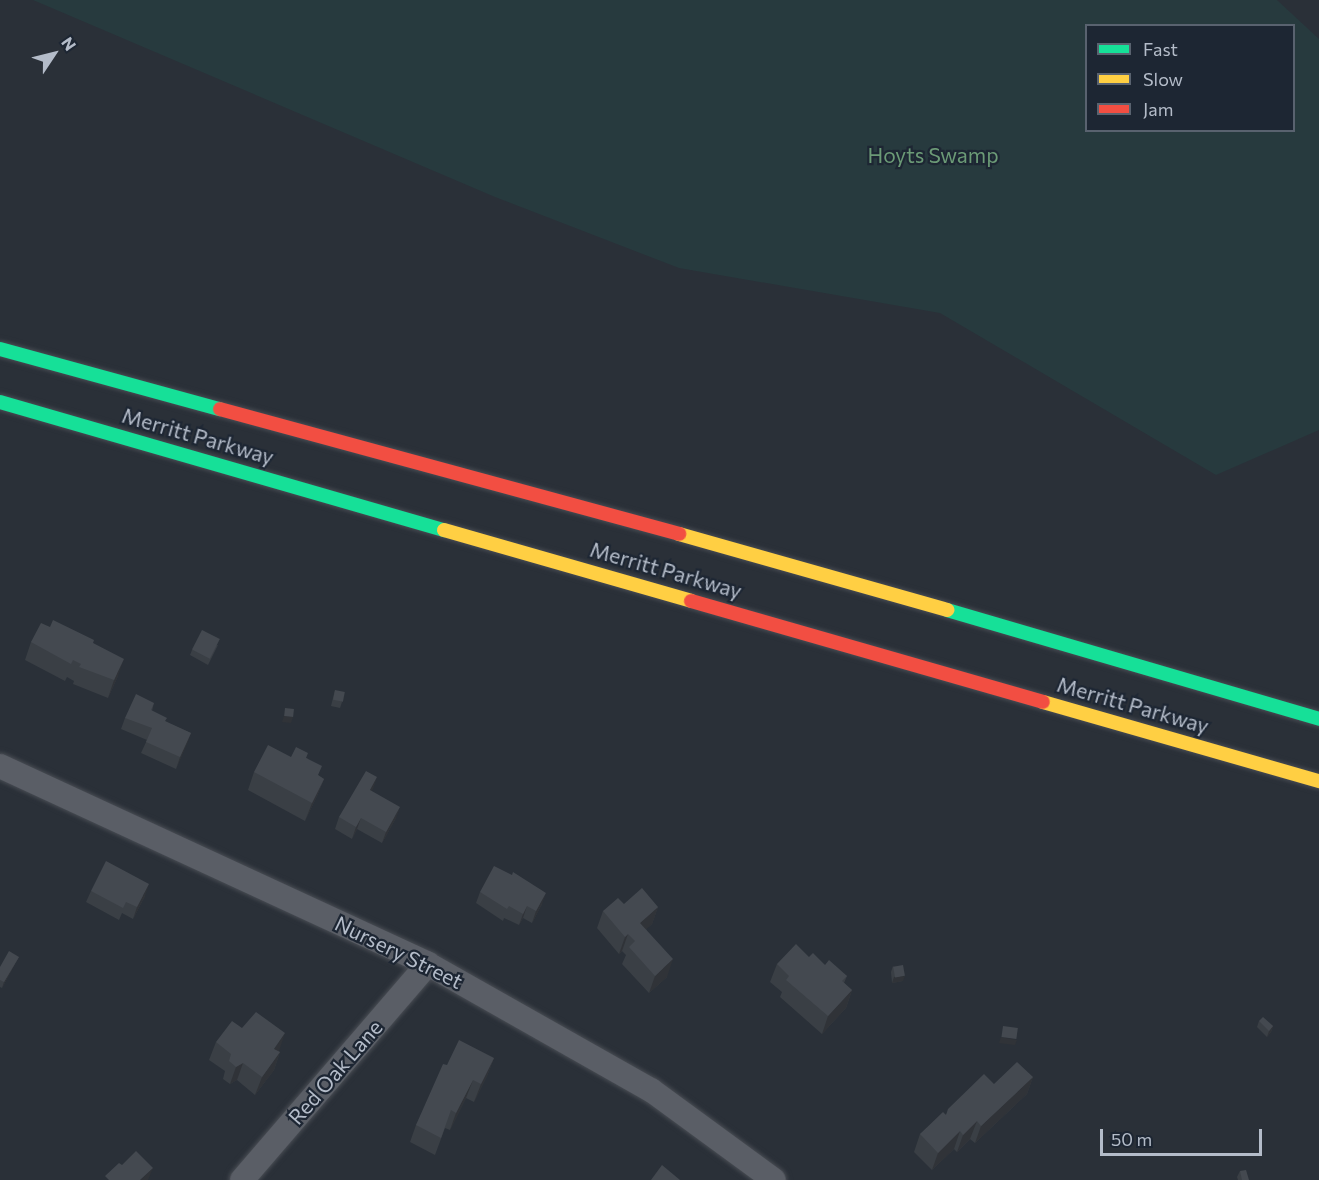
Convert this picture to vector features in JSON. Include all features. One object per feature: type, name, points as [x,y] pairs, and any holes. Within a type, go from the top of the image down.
[{"type":"highway","name":"Merritt Parkway","points":[[0,349],[819,572],[1319,719]]},
{"type":"highway","name":"Merritt Parkway","points":[[0,402],[1319,781]]},
{"type":"street","name":"Nursery Street","points":[[0,766],[428,964],[651,1090],[718,1135],[774,1180]]},
{"type":"street","name":"Red Oak Lane","points":[[242,1180],[428,964]]},
{"type":"green space","name":"Hoyts Swamp","points":[[33,0],[1277,0],[1319,39],[1319,430],[1216,475],[940,313],[679,268],[495,197]]},
{"type":"building","points":[[53,620],[94,640],[93,643],[124,659],[114,680],[79,667],[81,664],[73,660],[71,664],[31,642],[41,623],[50,627]]},
{"type":"building","points":[[202,630],[220,639],[210,659],[192,650]]},
{"type":"building","points":[[335,690],[345,692],[343,702],[333,700]]},
{"type":"building","points":[[136,694],[154,703],[151,710],[167,718],[165,721],[191,733],[180,757],[146,742],[152,728],[125,718]]},
{"type":"building","points":[[285,708],[294,709],[293,717],[284,716]]},
{"type":"building","points":[[268,745],[291,757],[296,747],[308,753],[306,758],[322,766],[318,775],[324,779],[312,803],[254,772]]},
{"type":"building","points":[[366,771],[377,777],[370,790],[400,807],[386,832],[361,818],[356,827],[339,817]]},
{"type":"building","points":[[106,861],[149,884],[137,907],[126,902],[123,908],[91,891]]},
{"type":"building","points":[[494,866],[512,875],[513,872],[546,893],[536,911],[527,906],[523,914],[509,906],[507,909],[480,892]]},
{"type":"building","points":[[642,888],[658,907],[640,923],[673,959],[655,976],[629,947],[635,941],[628,934],[625,937],[603,911],[618,898],[624,904]]},
{"type":"building","points":[[796,944],[809,957],[813,953],[825,965],[829,960],[847,976],[842,981],[852,990],[828,1016],[786,980],[789,976],[777,964]]},
{"type":"building","points":[[9,951],[19,957],[4,982],[0,980],[0,967]]},
{"type":"building","points":[[903,965],[905,976],[895,978],[893,967]]},
{"type":"building","points":[[256,1012],[285,1033],[274,1049],[280,1052],[262,1077],[243,1063],[236,1067],[229,1061],[231,1054],[216,1042],[232,1021],[242,1028]]},
{"type":"building","points":[[1263,1017],[1273,1026],[1269,1031],[1259,1021]]},
{"type":"building","points":[[1003,1026],[1018,1028],[1016,1039],[1001,1037]]},
{"type":"building","points":[[459,1040],[494,1058],[481,1084],[473,1080],[456,1113],[451,1110],[441,1138],[416,1125],[443,1064],[447,1065]]},
{"type":"building","points":[[1017,1062],[1033,1077],[981,1126],[977,1121],[963,1135],[960,1131],[938,1153],[920,1134],[943,1112],[946,1115],[948,1109],[984,1074],[994,1084]]},
{"type":"building","points":[[136,1151],[153,1168],[140,1180],[109,1180],[105,1176],[119,1163],[122,1165]]},
{"type":"building","points":[[662,1165],[680,1180],[651,1180]]},
{"type":"building","points":[[1246,1170],[1249,1180],[1242,1180],[1240,1171]]},
{"type":"traffic: fast","points":[[0,349],[220,409]]},
{"type":"traffic: fast","points":[[0,402],[444,530]]},
{"type":"traffic: fast","points":[[947,610],[1319,719]]},
{"type":"traffic: slow","points":[[444,530],[691,601]]},
{"type":"traffic: slow","points":[[679,534],[947,610]]},
{"type":"traffic: slow","points":[[1043,702],[1319,781]]},
{"type":"traffic: jam","points":[[220,409],[679,534]]},
{"type":"traffic: jam","points":[[691,601],[1043,702]]}]
